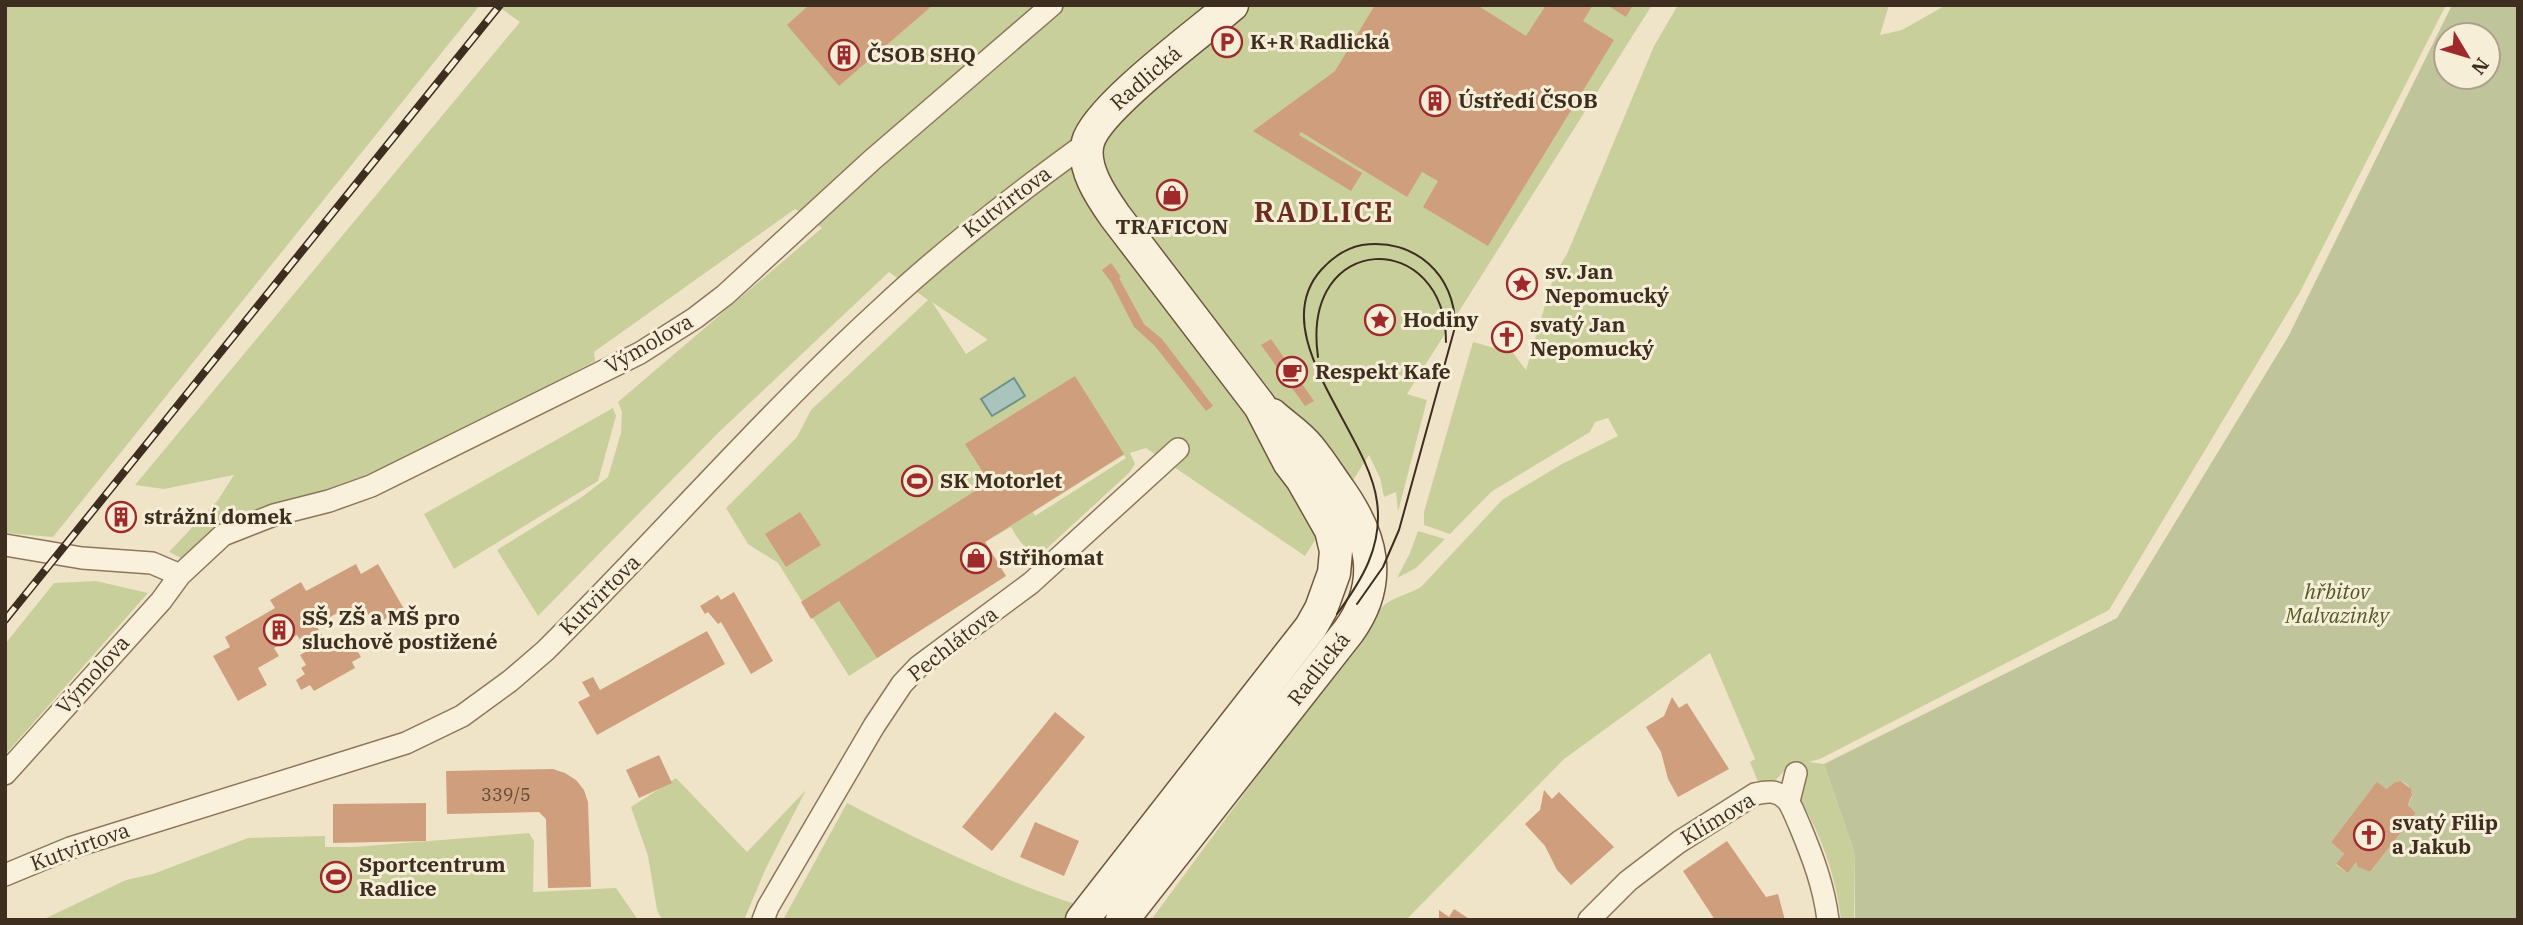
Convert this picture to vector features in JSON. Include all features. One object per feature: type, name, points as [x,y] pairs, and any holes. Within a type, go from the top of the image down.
[{"type":"main road","name":"Radlická","points":[[1122,920],[1348,632],[1361,614],[1370,584],[1369,550],[1357,516],[1307,446],[1260,405],[1153,268],[1102,197],[1089,168],[1088,142],[1107,111],[1232,5]]},
{"type":"main road","name":"Radlická","points":[[1082,920],[1289,656],[1311,627],[1325,600],[1336,557],[1333,535],[1302,479],[1289,462],[1260,405]]},
{"type":"street","name":"Výmolova","points":[[5,774],[180,575],[223,535],[274,515],[329,501],[371,486],[640,353],[695,318],[1052,5]]},
{"type":"street","name":"Kutvirtova","points":[[5,875],[70,848],[406,743],[462,716],[545,651],[821,366],[882,308],[1007,200],[1088,142]]},
{"type":"street","name":"Pechlátova","points":[[763,920],[768,907],[901,684],[918,667],[1031,583],[1178,449]]},
{"type":"street","points":[[5,545],[82,558],[152,563],[180,575]]},
{"type":"street","points":[[1789,801],[1796,773]]},
{"type":"street","name":"Klímova","points":[[1589,920],[1628,881],[1679,842],[1755,794],[1768,790],[1789,801],[1814,860],[1826,901],[1828,920]]},
{"type":"green space","points":[[5,5],[480,5],[53,537],[5,533]]},
{"type":"green space","points":[[1652,5],[1407,394],[1427,400],[1398,512],[1396,492],[1384,497],[1380,478],[1369,455],[1305,556],[1146,448],[1130,453],[1135,464],[1130,472],[1043,552],[1028,548],[1011,527],[985,542],[1006,576],[849,676],[778,563],[748,544],[726,508],[797,437],[811,410],[928,300],[889,272],[719,432],[538,616],[497,550],[582,497],[608,477],[621,433],[622,412],[618,402],[822,228],[795,209],[594,352],[595,361],[433,446],[328,491],[242,516],[213,529],[181,558],[169,552],[218,500],[234,475],[164,489],[135,485],[520,22],[499,7]],"holes":[[[932,302],[987,339],[987,340],[966,354]],[[1124,455],[1126,458],[1035,516],[1033,512]]]},
{"type":"green space","points":[[1678,5],[1889,5],[1880,35],[1902,30],[1946,5],[2446,5],[2438,21],[2432,21],[2432,33],[2300,292],[2109,610],[1820,759],[1809,762],[1824,764],[1855,854],[1854,920],[1841,920],[1836,888],[1826,855],[1797,796],[1801,776],[1786,769],[1776,780],[1758,782],[1750,762],[1755,759],[1710,653],[1564,759],[1406,920],[1151,920],[1381,608],[1421,587],[1502,500],[1562,464],[1618,436],[1608,418],[1595,422],[1590,432],[1491,492],[1450,534],[1424,525],[1424,512],[1473,342],[1513,353],[1526,370],[1554,275],[1567,254],[1654,46]]},
{"type":"green space","name":"hřbitov Malvazinky","points":[[2452,5],[2518,5],[2518,920],[1855,920],[1855,854],[1824,764],[2117,618],[2288,337],[2432,45],[2432,91],[2502,91],[2502,21],[2444,21]],"holes":[[[2395,782],[2405,783],[2412,795],[2408,805],[2416,813],[2370,872],[2356,862],[2348,873],[2336,865],[2344,854],[2331,842],[2375,784],[2386,789]]]},
{"type":"green space","points":[[613,408],[616,416],[598,481],[454,569],[424,514]]},
{"type":"green space","points":[[1418,531],[1445,539],[1416,568],[1397,578],[1410,553]]},
{"type":"green space","points":[[96,581],[148,593],[5,755],[5,644],[54,583]]},
{"type":"green space","points":[[676,778],[747,852],[806,790],[766,868],[744,920],[662,920],[657,910],[648,856],[631,807]]},
{"type":"green space","points":[[847,803],[989,871],[1078,905],[1067,920],[783,920]]},
{"type":"green space","name":"Sportcentrum Radlice","points":[[529,833],[534,841],[533,892],[616,888],[638,920],[42,920],[126,880],[153,874],[248,838],[325,836],[325,847],[354,847]]},
{"type":"water","points":[[1014,378],[1025,396],[992,416],[981,399]]},
{"type":"building","name":"ČSOB SHQ","points":[[809,5],[933,5],[839,86],[787,25]]},
{"type":"building","name":"Ústředí ČSOB","points":[[1375,5],[1477,5],[1526,36],[1546,5],[1593,5],[1583,21],[1614,40],[1488,246],[1423,207],[1438,181],[1422,172],[1407,197],[1301,132],[1299,135],[1362,173],[1351,191],[1253,131],[1335,71]]},
{"type":"building","points":[[1607,5],[1633,5],[1626,17]]},
{"type":"building","points":[[1111,263],[1121,277],[1119,278],[1144,324],[1162,339],[1213,406],[1206,411],[1155,346],[1134,327],[1102,270]]},
{"type":"building","name":"svatý Jan Nepomucký","points":[[1501,322],[1520,326],[1513,353],[1495,348]]},
{"type":"building","points":[[1271,339],[1314,401],[1305,406],[1261,345]]},
{"type":"building","points":[[1075,376],[1124,454],[985,542],[1006,576],[877,658],[839,601],[811,619],[801,602],[989,482],[965,444]]},
{"type":"building","name":"strážní domek","points":[[122,502],[136,514],[121,532],[107,520]]},
{"type":"building","points":[[800,512],[821,545],[786,567],[765,534]]},
{"type":"building","name":"SŠ, ZŠ a MŠ pro sluchově postižené","points":[[356,564],[361,574],[378,564],[404,609],[374,625],[365,608],[343,620],[339,612],[316,625],[326,642],[332,638],[338,648],[343,646],[346,652],[355,647],[361,657],[352,662],[355,668],[314,691],[310,685],[301,690],[296,680],[305,674],[301,668],[306,665],[300,655],[307,651],[297,635],[274,648],[279,656],[258,668],[267,685],[238,701],[213,656],[230,647],[225,637],[275,608],[270,600],[301,582],[306,591]]},
{"type":"building","points":[[734,592],[773,661],[751,674],[721,622],[718,624],[708,612],[705,614],[700,606],[718,595],[721,600]]},
{"type":"building","points":[[707,631],[725,664],[597,735],[578,702],[590,696],[582,682],[593,677],[600,690]]},
{"type":"building","points":[[1672,697],[1679,708],[1687,703],[1729,769],[1678,797],[1668,779],[1661,752],[1646,727],[1664,716]]},
{"type":"building","points":[[1055,712],[1085,737],[992,851],[962,827]]},
{"type":"building","points":[[659,755],[672,783],[639,798],[626,770]]},
{"type":"building","points":[[553,769],[576,780],[584,790],[588,802],[591,887],[548,888],[546,819],[539,812],[447,814],[446,771]]},
{"type":"building","name":"svatý Filip a Jakub","points":[[2401,781],[2411,789],[2408,805],[2416,813],[2370,872],[2358,867],[2356,862],[2348,873],[2336,864],[2344,854],[2331,842],[2377,782],[2386,789]]},
{"type":"building","points":[[1544,790],[1552,799],[1559,792],[1614,847],[1571,885],[1557,870],[1545,846],[1525,824],[1540,810]]},
{"type":"building","points":[[426,803],[426,841],[333,843],[333,804]]},
{"type":"building","points":[[1035,822],[1079,841],[1064,876],[1020,857]]},
{"type":"building","points":[[1727,841],[1766,897],[1778,894],[1785,920],[1715,920],[1683,871]]},
{"type":"building","points":[[1454,909],[1471,920],[1439,920],[1439,910],[1449,917]]},
{"type":"tram line","points":[[1337,614],[1369,562],[1377,533],[1377,502],[1370,475],[1357,445],[1324,384],[1311,353],[1304,323],[1307,295],[1322,269],[1336,257],[1356,246],[1381,244],[1399,247],[1415,254],[1440,276],[1448,291],[1455,327],[1399,530],[1383,567],[1357,604]]},
{"type":"tram line","points":[[1318,357],[1318,315],[1330,285],[1351,266],[1375,259],[1401,263],[1423,278],[1440,305],[1446,342]]},
{"type":"railway","points":[[5,620],[500,5]]},
{"type":"place","name":"K+R Radlická","points":[[1227,42]]},
{"type":"place","name":"ČSOB SHQ","points":[[844,55]]},
{"type":"place","name":"Ústředí ČSOB","points":[[1435,101]]},
{"type":"place","name":"TRAFICON","points":[[1172,195]]},
{"type":"place","name":"sv. Jan Nepomucký","points":[[1522,284]]},
{"type":"place","name":"Hodiny","points":[[1380,320]]},
{"type":"place","name":"svatý Jan Nepomucký","points":[[1507,337]]},
{"type":"place","name":"Respekt Kafe","points":[[1292,372]]},
{"type":"place","name":"SK Motorlet","points":[[917,481]]},
{"type":"place","name":"strážní domek","points":[[121,517]]},
{"type":"place","name":"Střihomat","points":[[976,558]]},
{"type":"place","name":"SŠ, ZŠ a MŠ pro sluchově postižené","points":[[279,630]]},
{"type":"place","name":"svatý Filip a Jakub","points":[[2369,835]]},
{"type":"place","name":"Sportcentrum Radlice","points":[[336,877]]},
{"type":"district","name":"RADLICE","points":[[1324,212]]}]
